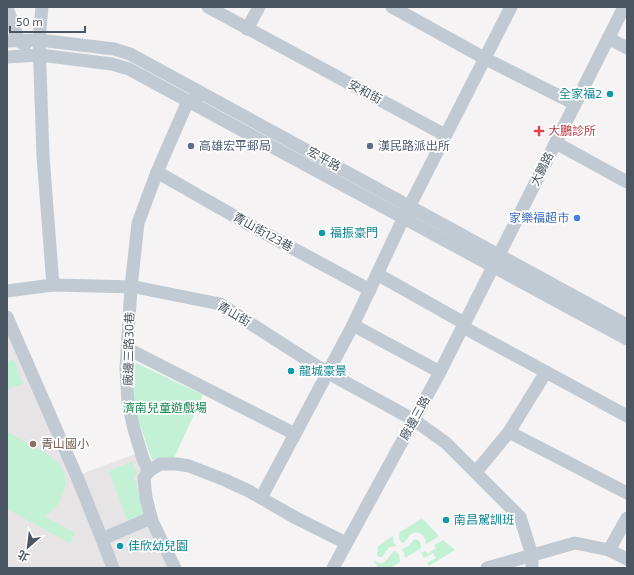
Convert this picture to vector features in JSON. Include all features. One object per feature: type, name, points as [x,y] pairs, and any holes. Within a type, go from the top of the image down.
[{"type":"street","points":[[42,7],[39,40],[43,156],[52,285]]},
{"type":"street","name":"安和街","points":[[208,7],[446,135]]},
{"type":"street","points":[[247,29],[258,7]]},
{"type":"street","points":[[392,7],[411,11],[486,58],[575,104]]},
{"type":"street","points":[[261,498],[353,325],[407,212],[511,7]]},
{"type":"street","name":"大鵬路","points":[[496,261],[624,7]]},
{"type":"street","points":[[7,8],[13,41],[40,55]]},
{"type":"street","points":[[608,38],[627,48]]},
{"type":"street","name":"宏平路","points":[[13,41],[39,40],[114,48],[130,54],[211,98],[407,212],[496,261],[627,339]]},
{"type":"street","name":"宏平路","points":[[7,57],[40,55],[112,64],[128,70],[407,212]]},
{"type":"street","points":[[188,101],[211,98]]},
{"type":"street","name":"廠邊三路30巷","points":[[149,471],[143,459],[128,403],[126,369],[131,287],[138,223],[157,172],[188,101]]},
{"type":"street","points":[[556,143],[627,182]]},
{"type":"street","name":"青山街123巷","points":[[157,172],[257,229],[370,290]]},
{"type":"street","name":"宏平路","points":[[496,261],[627,325]]},
{"type":"street","name":"廠邊三路","points":[[333,568],[440,372],[496,261]]},
{"type":"street","points":[[378,274],[546,372],[627,416]]},
{"type":"street","name":"青山街","points":[[7,291],[52,285],[131,287],[220,304],[328,372],[414,420],[446,443],[520,517],[532,562]]},
{"type":"street","points":[[7,317],[74,469],[113,568]]},
{"type":"street","points":[[353,325],[440,372]]},
{"type":"street","points":[[128,349],[295,434]]},
{"type":"street","points":[[476,472],[509,432],[546,372]]},
{"type":"street","points":[[509,432],[627,493]]},
{"type":"street","points":[[175,568],[158,535],[151,518],[146,498],[144,478],[149,471],[160,464],[189,466],[225,480],[346,543]]},
{"type":"street","points":[[102,539],[151,518]]},
{"type":"street","points":[[609,550],[627,518]]},
{"type":"street","points":[[487,568],[532,562],[575,543],[609,550],[627,559]]},
{"type":"shaded area","name":"青山國小","points":[[7,328],[33,387],[108,568],[7,568]]},
{"type":"shaded area","points":[[135,454],[143,473],[172,565],[163,568],[115,568],[79,475]]},
{"type":"green space","points":[[14,360],[23,384],[7,389],[7,362]]},
{"type":"green space","name":"濟南兒童遊戲場","points":[[134,362],[203,395],[174,458],[159,458],[152,460],[139,422],[134,399]]},
{"type":"green space","points":[[7,432],[54,459],[63,470],[65,484],[62,497],[56,507],[44,516],[75,533],[70,543],[7,509]]},
{"type":"green space","points":[[132,462],[137,473],[134,478],[145,515],[128,522],[109,471]]},
{"type":"green space","points":[[421,519],[424,520],[438,535],[438,537],[426,544],[425,538],[416,532],[410,535],[404,543],[401,542],[399,538],[400,532]]},
{"type":"green space","points":[[393,536],[394,543],[397,546],[390,547],[382,557],[379,557],[377,554],[378,546]]},
{"type":"green space","points":[[415,539],[420,542],[421,548],[405,558],[402,549],[408,546]]},
{"type":"green space","points":[[443,540],[455,550],[429,566],[427,563],[436,558],[433,553],[424,558],[421,553],[425,551],[428,554],[436,548],[434,545]]},
{"type":"green space","points":[[395,551],[399,554],[400,562],[390,568],[378,568],[373,559],[382,563]]},
{"type":"place","name":"全家福2","points":[[610,94]]},
{"type":"place","name":"大鵬診所","points":[[539,131]]},
{"type":"place","name":"高雄宏平郵局","points":[[191,146]]},
{"type":"place","name":"漢民路派出所","points":[[370,146]]},
{"type":"place","name":"家樂福超市","points":[[577,218]]},
{"type":"place","name":"福振豪門","points":[[322,233]]},
{"type":"place","name":"龍城豪景","points":[[291,371]]},
{"type":"place","name":"青山國小","points":[[33,444]]},
{"type":"place","name":"南昌駕訓班","points":[[446,520]]},
{"type":"place","name":"佳欣幼兒園","points":[[120,546]]}]
